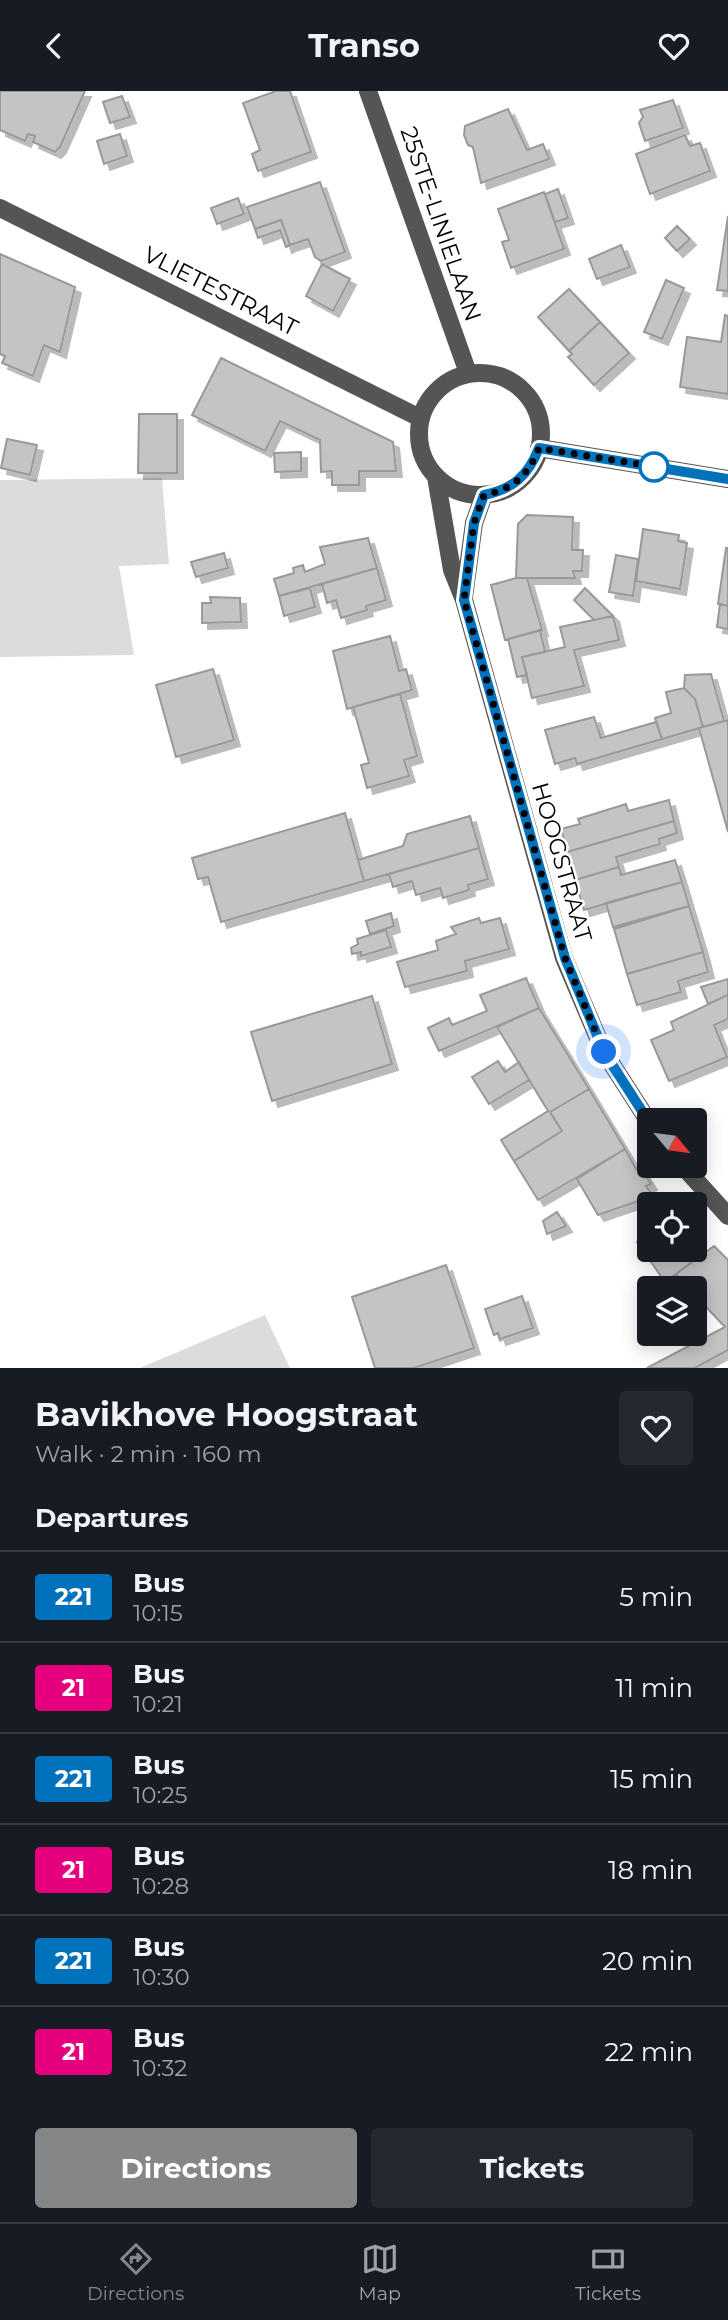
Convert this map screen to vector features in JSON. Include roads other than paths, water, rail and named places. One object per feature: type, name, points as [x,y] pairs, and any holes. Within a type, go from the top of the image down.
[{"type":"street","name":"25STE-LINIELAAN","points":[[368,91],[468,373]]},
{"type":"street","name":"VLIETESTRAAT","points":[[0,208],[420,418]]},
{"type":"street","points":[[488,372],[508,379],[524,391],[536,408],[541,428],[539,448],[532,467],[519,481],[501,491],[484,495],[463,492],[436,477],[420,450],[420,418],[427,402],[437,389],[468,373],[488,372]]},
{"type":"street","points":[[539,448],[728,479]]},
{"type":"street","name":"HOOGSTRAAT","points":[[436,477],[452,570],[464,600],[565,958],[604,1052],[640,1108]]},
{"type":"street","name":"HOOGSTRAAT","points":[[464,600],[474,523],[484,495]]},
{"type":"street","points":[[694,1178],[728,1216]]}]
